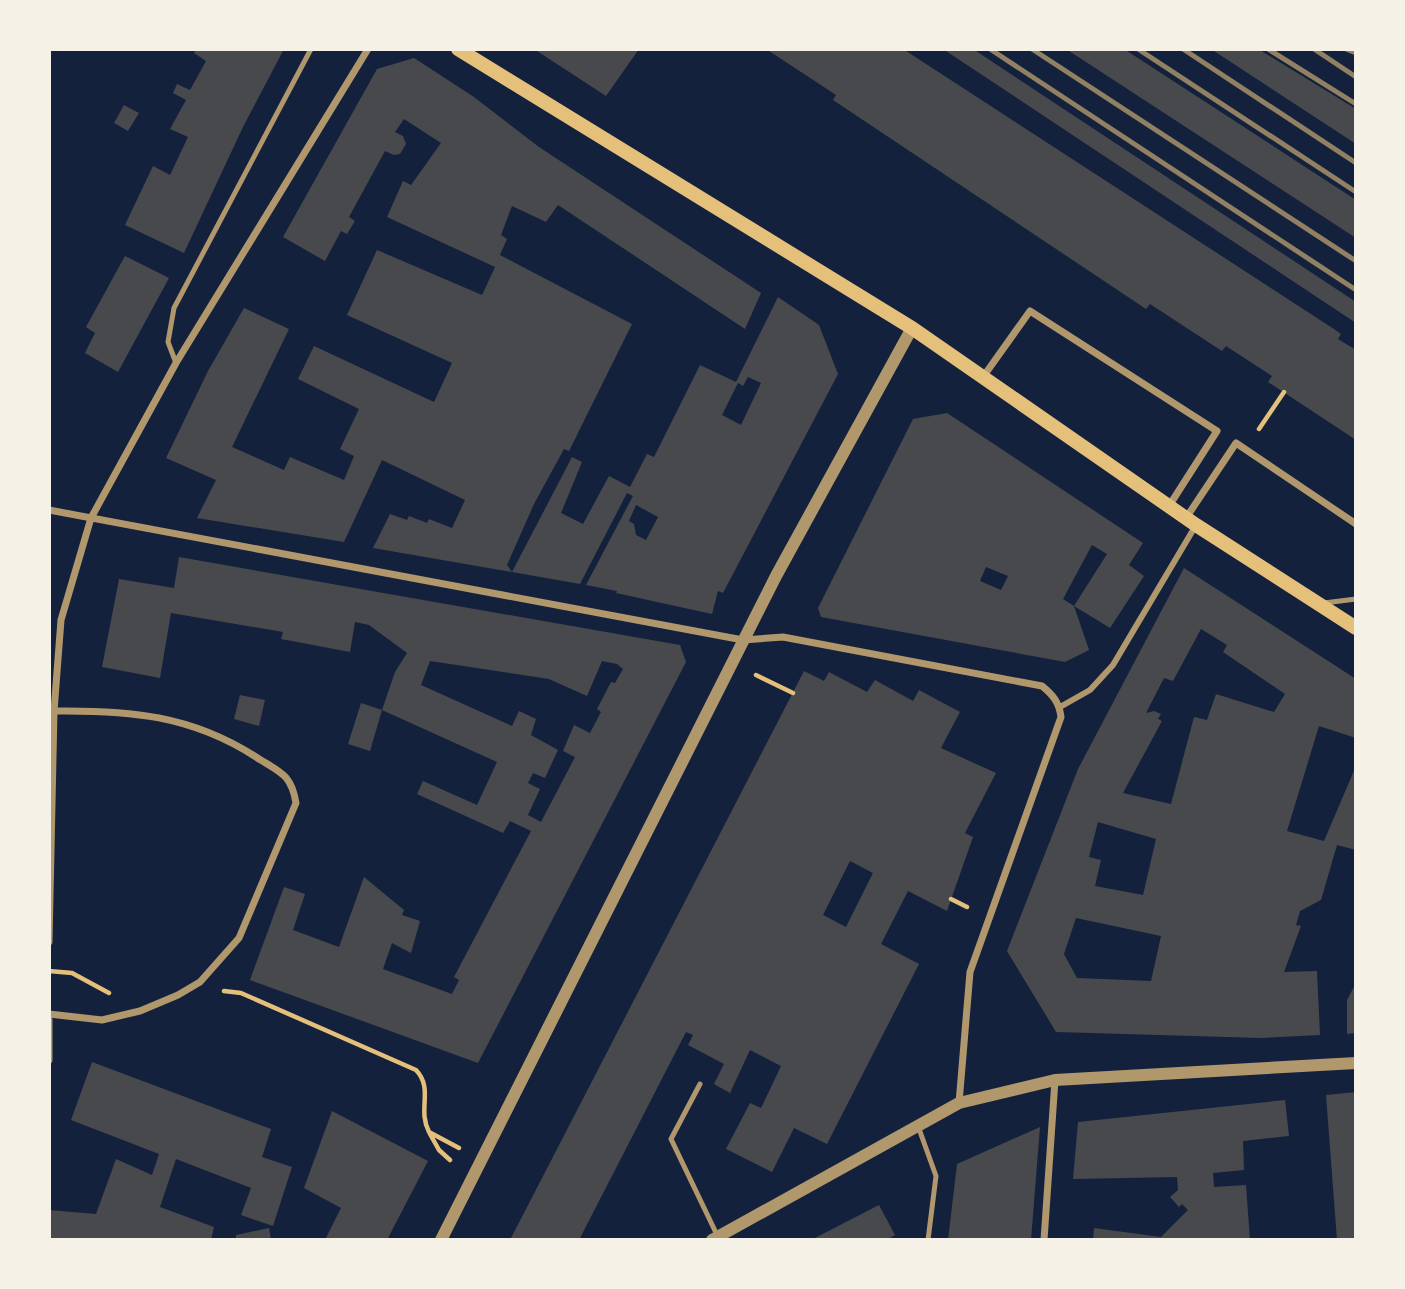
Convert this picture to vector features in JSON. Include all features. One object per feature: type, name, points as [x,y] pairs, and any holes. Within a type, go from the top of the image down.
[{"type":"main road","points":[[458,49],[912,328],[1191,522],[1356,628]]},
{"type":"street","points":[[49,942],[54,711],[61,620],[91,518],[176,363],[368,49]]},
{"type":"street","points":[[983,377],[1030,311],[1217,431],[1169,506]]},
{"type":"street","points":[[441,1240],[743,640],[912,328]]},
{"type":"street","points":[[1060,707],[1090,690],[1113,665],[1236,443],[1356,524]]},
{"type":"street","points":[[49,510],[743,640],[783,637],[1042,685],[1053,695],[1060,707],[1061,717],[970,971],[959,1103]]},
{"type":"street","points":[[49,1014],[103,1020],[140,1011],[178,995],[200,982],[239,938],[296,803],[288,778],[241,747],[181,721],[121,712],[54,711]]},
{"type":"street","points":[[49,1020],[49,1060]]},
{"type":"street","points":[[715,1239],[959,1103],[1055,1080],[1356,1063]]},
{"type":"street","points":[[1044,1240],[1055,1080]]},
{"type":"lane","points":[[176,363],[168,342],[173,308],[311,49]]},
{"type":"lane","points":[[1318,604],[1356,599]]},
{"type":"lane","points":[[700,1084],[671,1139],[715,1239]]},
{"type":"lane","points":[[918,1126],[936,1176],[928,1240]]},
{"type":"path","points":[[1245,450],[1284,392]]},
{"type":"path","points":[[732,663],[793,693]]},
{"type":"path","points":[[49,971],[72,973],[140,1011]]},
{"type":"path","points":[[214,993],[241,993],[416,1070],[423,1077],[426,1088],[422,1112],[429,1132],[439,1150],[457,1164]]},
{"type":"path","points":[[429,1132],[482,1158]]},
{"type":"building","points":[[196,49],[284,49],[243,127],[184,253],[125,225],[153,166],[170,175],[188,137],[170,129],[186,100],[173,93],[177,84],[190,90],[206,61],[194,53]]},
{"type":"building","points":[[534,49],[639,49],[606,96]]},
{"type":"building","points":[[766,49],[903,49],[1334,329],[1341,334],[1338,339],[1356,350],[1356,440],[1268,382],[1272,376],[1226,346],[1222,351],[1150,304],[1146,309],[833,100],[836,95]]},
{"type":"building","points":[[943,49],[973,49],[1356,302],[1356,323]]},
{"type":"building","points":[[1066,49],[1124,49],[1356,200],[1356,238]]},
{"type":"building","points":[[1211,49],[1258,49],[1356,109],[1356,144]]},
{"type":"building","points":[[414,58],[474,97],[539,147],[761,293],[745,329],[558,205],[546,222],[512,206],[501,235],[507,239],[500,255],[632,324],[569,451],[564,449],[534,504],[507,565],[512,572],[373,548],[390,514],[407,520],[409,516],[427,523],[429,519],[452,528],[465,500],[382,460],[344,542],[197,518],[216,480],[166,458],[208,371],[244,308],[289,329],[232,447],[284,470],[290,457],[344,480],[354,456],[340,449],[359,409],[298,379],[314,346],[434,402],[452,363],[347,315],[377,250],[482,295],[495,267],[387,217],[403,181],[411,185],[441,143],[404,119],[395,132],[403,136],[406,144],[400,154],[394,155],[385,151],[349,217],[355,221],[347,234],[341,231],[325,261],[283,237],[377,69]]},
{"type":"building","points":[[124,105],[139,113],[128,131],[114,123]]},
{"type":"building","points":[[125,256],[169,278],[118,372],[85,353],[95,333],[86,327]]},
{"type":"building","points":[[778,297],[819,325],[838,374],[723,593],[718,591],[712,614],[586,585],[633,496],[627,493],[580,584],[512,572],[572,457],[582,462],[561,513],[583,524],[609,476],[630,487],[647,454],[654,457],[700,365],[736,382]],"holes":[[[748,377],[761,383],[741,425],[722,415],[738,383],[743,386]],[[636,505],[658,517],[646,540],[636,535],[634,524],[629,521]]]},
{"type":"building","points":[[947,413],[1143,543],[1129,565],[1144,576],[1110,628],[1074,606],[1089,650],[1065,662],[821,617],[818,608],[913,419]],"holes":[[[1092,545],[1107,554],[1074,606],[1063,599]],[[986,567],[1008,576],[1001,590],[980,581]]]},
{"type":"building","points":[[179,557],[680,645],[686,662],[478,1063],[250,980],[284,887],[305,894],[293,930],[339,947],[364,877],[404,910],[402,915],[420,921],[411,953],[392,943],[383,969],[452,994],[459,980],[454,977],[531,831],[510,821],[503,833],[417,794],[423,781],[477,805],[497,762],[382,710],[395,672],[407,653],[369,625],[355,622],[350,652],[281,639],[283,632],[171,613],[160,678],[102,667],[119,579],[174,588]],"holes":[[[430,661],[549,679],[587,696],[602,661],[617,664],[623,669],[615,683],[611,682],[597,709],[601,712],[590,733],[574,725],[563,751],[575,757],[541,822],[528,815],[540,789],[528,783],[533,773],[545,778],[558,750],[531,735],[536,719],[519,711],[512,726],[421,685]]]},
{"type":"building","points":[[1184,568],[1356,679],[1356,738],[1319,726],[1287,831],[1324,841],[1356,766],[1356,850],[1337,845],[1321,900],[1300,911],[1296,925],[1301,926],[1284,972],[1317,971],[1320,1035],[1262,1038],[1056,1032],[1007,951],[1078,769]],"holes":[[[1201,629],[1227,645],[1223,652],[1285,694],[1274,712],[1216,694],[1207,720],[1194,717],[1171,804],[1123,793],[1162,721],[1158,719],[1161,714],[1154,711],[1146,713],[1164,678],[1173,681]],[[1098,822],[1156,839],[1143,895],[1095,886],[1101,860],[1089,857]],[[1076,918],[1161,936],[1151,981],[1077,978],[1064,954]]]},
{"type":"building","points":[[804,671],[824,681],[829,672],[867,692],[875,680],[913,701],[919,690],[960,712],[941,748],[996,773],[965,833],[973,837],[947,911],[908,891],[881,944],[919,964],[827,1144],[794,1128],[772,1172],[726,1149],[750,1103],[761,1108],[781,1066],[750,1050],[730,1093],[714,1084],[724,1064],[688,1045],[693,1035],[686,1032],[579,1240],[510,1240]],"holes":[[[850,861],[873,873],[846,927],[823,915]]]},
{"type":"building","points":[[240,695],[265,700],[259,726],[234,719]]},
{"type":"building","points":[[361,703],[382,710],[370,751],[348,744]]},
{"type":"building","points":[[1356,983],[1356,1033],[1347,1034],[1347,1000]]},
{"type":"building","points":[[92,1062],[271,1129],[262,1157],[292,1167],[273,1226],[241,1215],[251,1188],[176,1159],[160,1207],[214,1227],[211,1240],[49,1240],[49,1210],[96,1214],[116,1159],[152,1175],[159,1154],[71,1120]]},
{"type":"building","points":[[1356,1092],[1356,1240],[1337,1240],[1326,1095]]},
{"type":"building","points":[[1285,1100],[1289,1136],[1243,1141],[1244,1170],[1213,1173],[1214,1187],[1246,1185],[1250,1240],[1093,1240],[1094,1228],[1161,1237],[1188,1210],[1182,1204],[1179,1207],[1170,1197],[1178,1190],[1177,1177],[1073,1179],[1078,1122]]},
{"type":"building","points":[[332,1111],[428,1161],[387,1240],[325,1240],[341,1208],[304,1188]]},
{"type":"building","points":[[1040,1127],[1031,1240],[948,1240],[957,1164]]},
{"type":"building","points":[[879,1205],[895,1235],[886,1240],[811,1240]]},
{"type":"building","points":[[269,1228],[271,1240],[236,1240],[236,1235]]},
{"type":"railway","points":[[990,49],[1356,290]]},
{"type":"railway","points":[[1032,49],[1356,261]]},
{"type":"railway","points":[[1138,49],[1356,192]]},
{"type":"railway","points":[[1183,49],[1356,163]]},
{"type":"railway","points":[[1268,49],[1356,104]]},
{"type":"railway","points":[[1314,49],[1356,77]]},
{"type":"railway","points":[[1346,49],[1356,53]]}]
